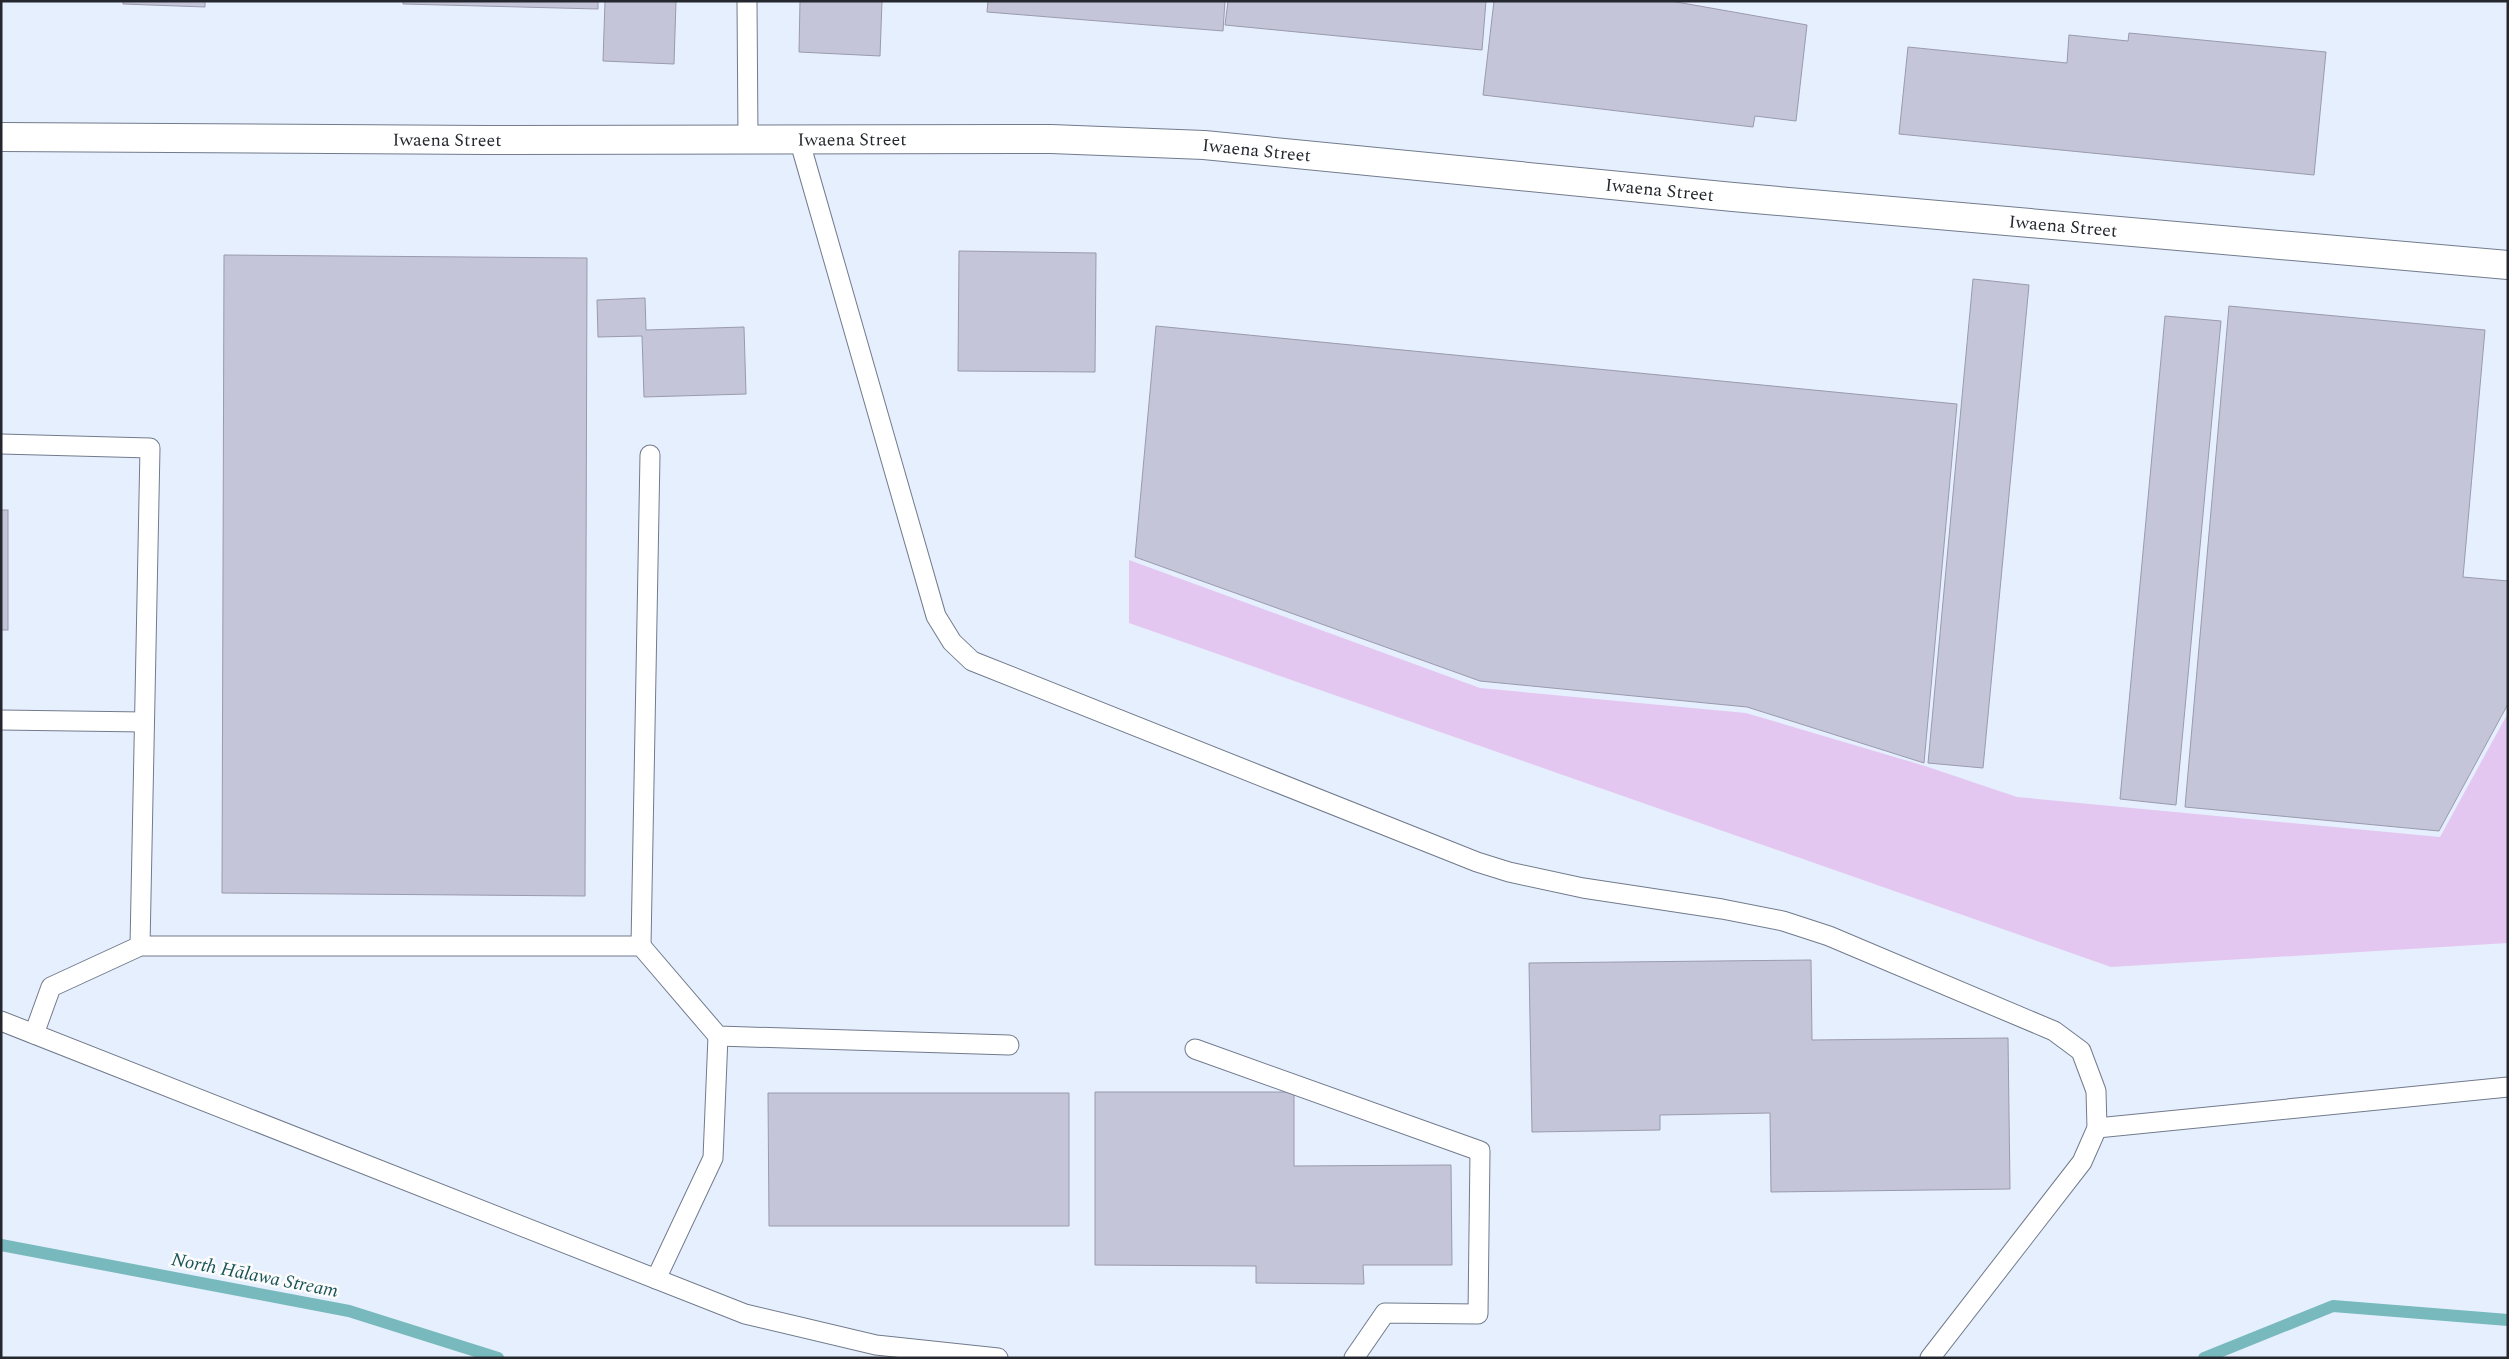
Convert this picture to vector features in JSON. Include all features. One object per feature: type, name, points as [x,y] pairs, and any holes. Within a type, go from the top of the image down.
[{"type":"street","name":"Iwaena Street","points":[[1,137],[748,140],[1051,139],[1204,145],[1733,197],[2508,265]]},
{"type":"lane","points":[[747,1],[748,140]]},
{"type":"lane","points":[[799,139],[936,616],[952,642],[972,661],[1477,862],[1509,872],[1583,888],[1774,919],[1829,936],[2054,1031],[2081,1051],[2096,1091],[2097,1128],[2082,1162],[1930,1358]]},
{"type":"lane","points":[[1,444],[150,448],[140,946]]},
{"type":"lane","points":[[650,454],[641,946],[718,1036],[713,1158],[656,1279]]},
{"type":"lane","points":[[1,720],[144,722]]},
{"type":"lane","points":[[34,1034],[51,987],[140,946],[641,946]]},
{"type":"lane","points":[[1,1021],[745,1314],[867,1343],[998,1358]]},
{"type":"lane","points":[[718,1036],[1009,1045]]},
{"type":"lane","points":[[1195,1049],[1480,1151],[1478,1314],[1385,1313],[1354,1358]]},
{"type":"lane","points":[[2097,1128],[2508,1088]]},
{"type":"shaded area","points":[[1129,560],[1480,688],[1746,713],[1925,766],[2017,797],[2440,837],[2508,713],[2508,943],[2111,967],[1129,623]]},
{"type":"building","points":[[123,1],[205,1],[205,7],[123,4]]},
{"type":"building","points":[[403,1],[598,1],[598,9],[403,4]]},
{"type":"building","points":[[605,1],[676,1],[674,64],[603,61]]},
{"type":"building","points":[[800,1],[882,1],[880,56],[799,52]]},
{"type":"building","points":[[988,1],[1225,1],[1223,31],[987,12]]},
{"type":"building","points":[[1228,1],[1486,1],[1482,50],[1225,25]]},
{"type":"building","points":[[1494,1],[1671,1],[1807,25],[1796,121],[1755,116],[1753,127],[1483,95]]},
{"type":"building","points":[[2129,33],[2326,52],[2314,175],[1899,134],[1908,47],[2067,63],[2069,35],[2128,41]]},
{"type":"building","points":[[959,251],[1096,253],[1095,372],[958,371]]},
{"type":"building","points":[[224,255],[587,258],[585,896],[222,893]]},
{"type":"building","points":[[1973,279],[2029,285],[1983,768],[1928,763]]},
{"type":"building","points":[[645,298],[646,330],[744,327],[746,394],[644,397],[642,336],[598,337],[597,300]]},
{"type":"building","points":[[2229,306],[2485,330],[2463,577],[2508,581],[2508,704],[2439,831],[2185,807]]},
{"type":"building","points":[[2165,316],[2221,321],[2176,805],[2120,799]]},
{"type":"building","points":[[1156,326],[1957,404],[1924,763],[1747,707],[1480,681],[1135,557]]},
{"type":"building","points":[[1,510],[8,510],[8,630],[1,630]]},
{"type":"building","points":[[1811,960],[1812,1040],[2008,1038],[2010,1189],[1771,1192],[1770,1113],[1660,1115],[1660,1130],[1532,1132],[1529,963]]},
{"type":"building","points":[[1095,1092],[1294,1092],[1294,1166],[1451,1165],[1452,1265],[1363,1265],[1364,1284],[1256,1283],[1256,1266],[1095,1265]]},
{"type":"building","points":[[768,1093],[1069,1093],[1069,1226],[769,1226]]},
{"type":"waterway","name":"North Hālawa Stream","points":[[1,1245],[349,1311],[498,1358]]},
{"type":"waterway","name":"North Hālawa Stream","points":[[2204,1358],[2333,1306],[2508,1320]]}]
